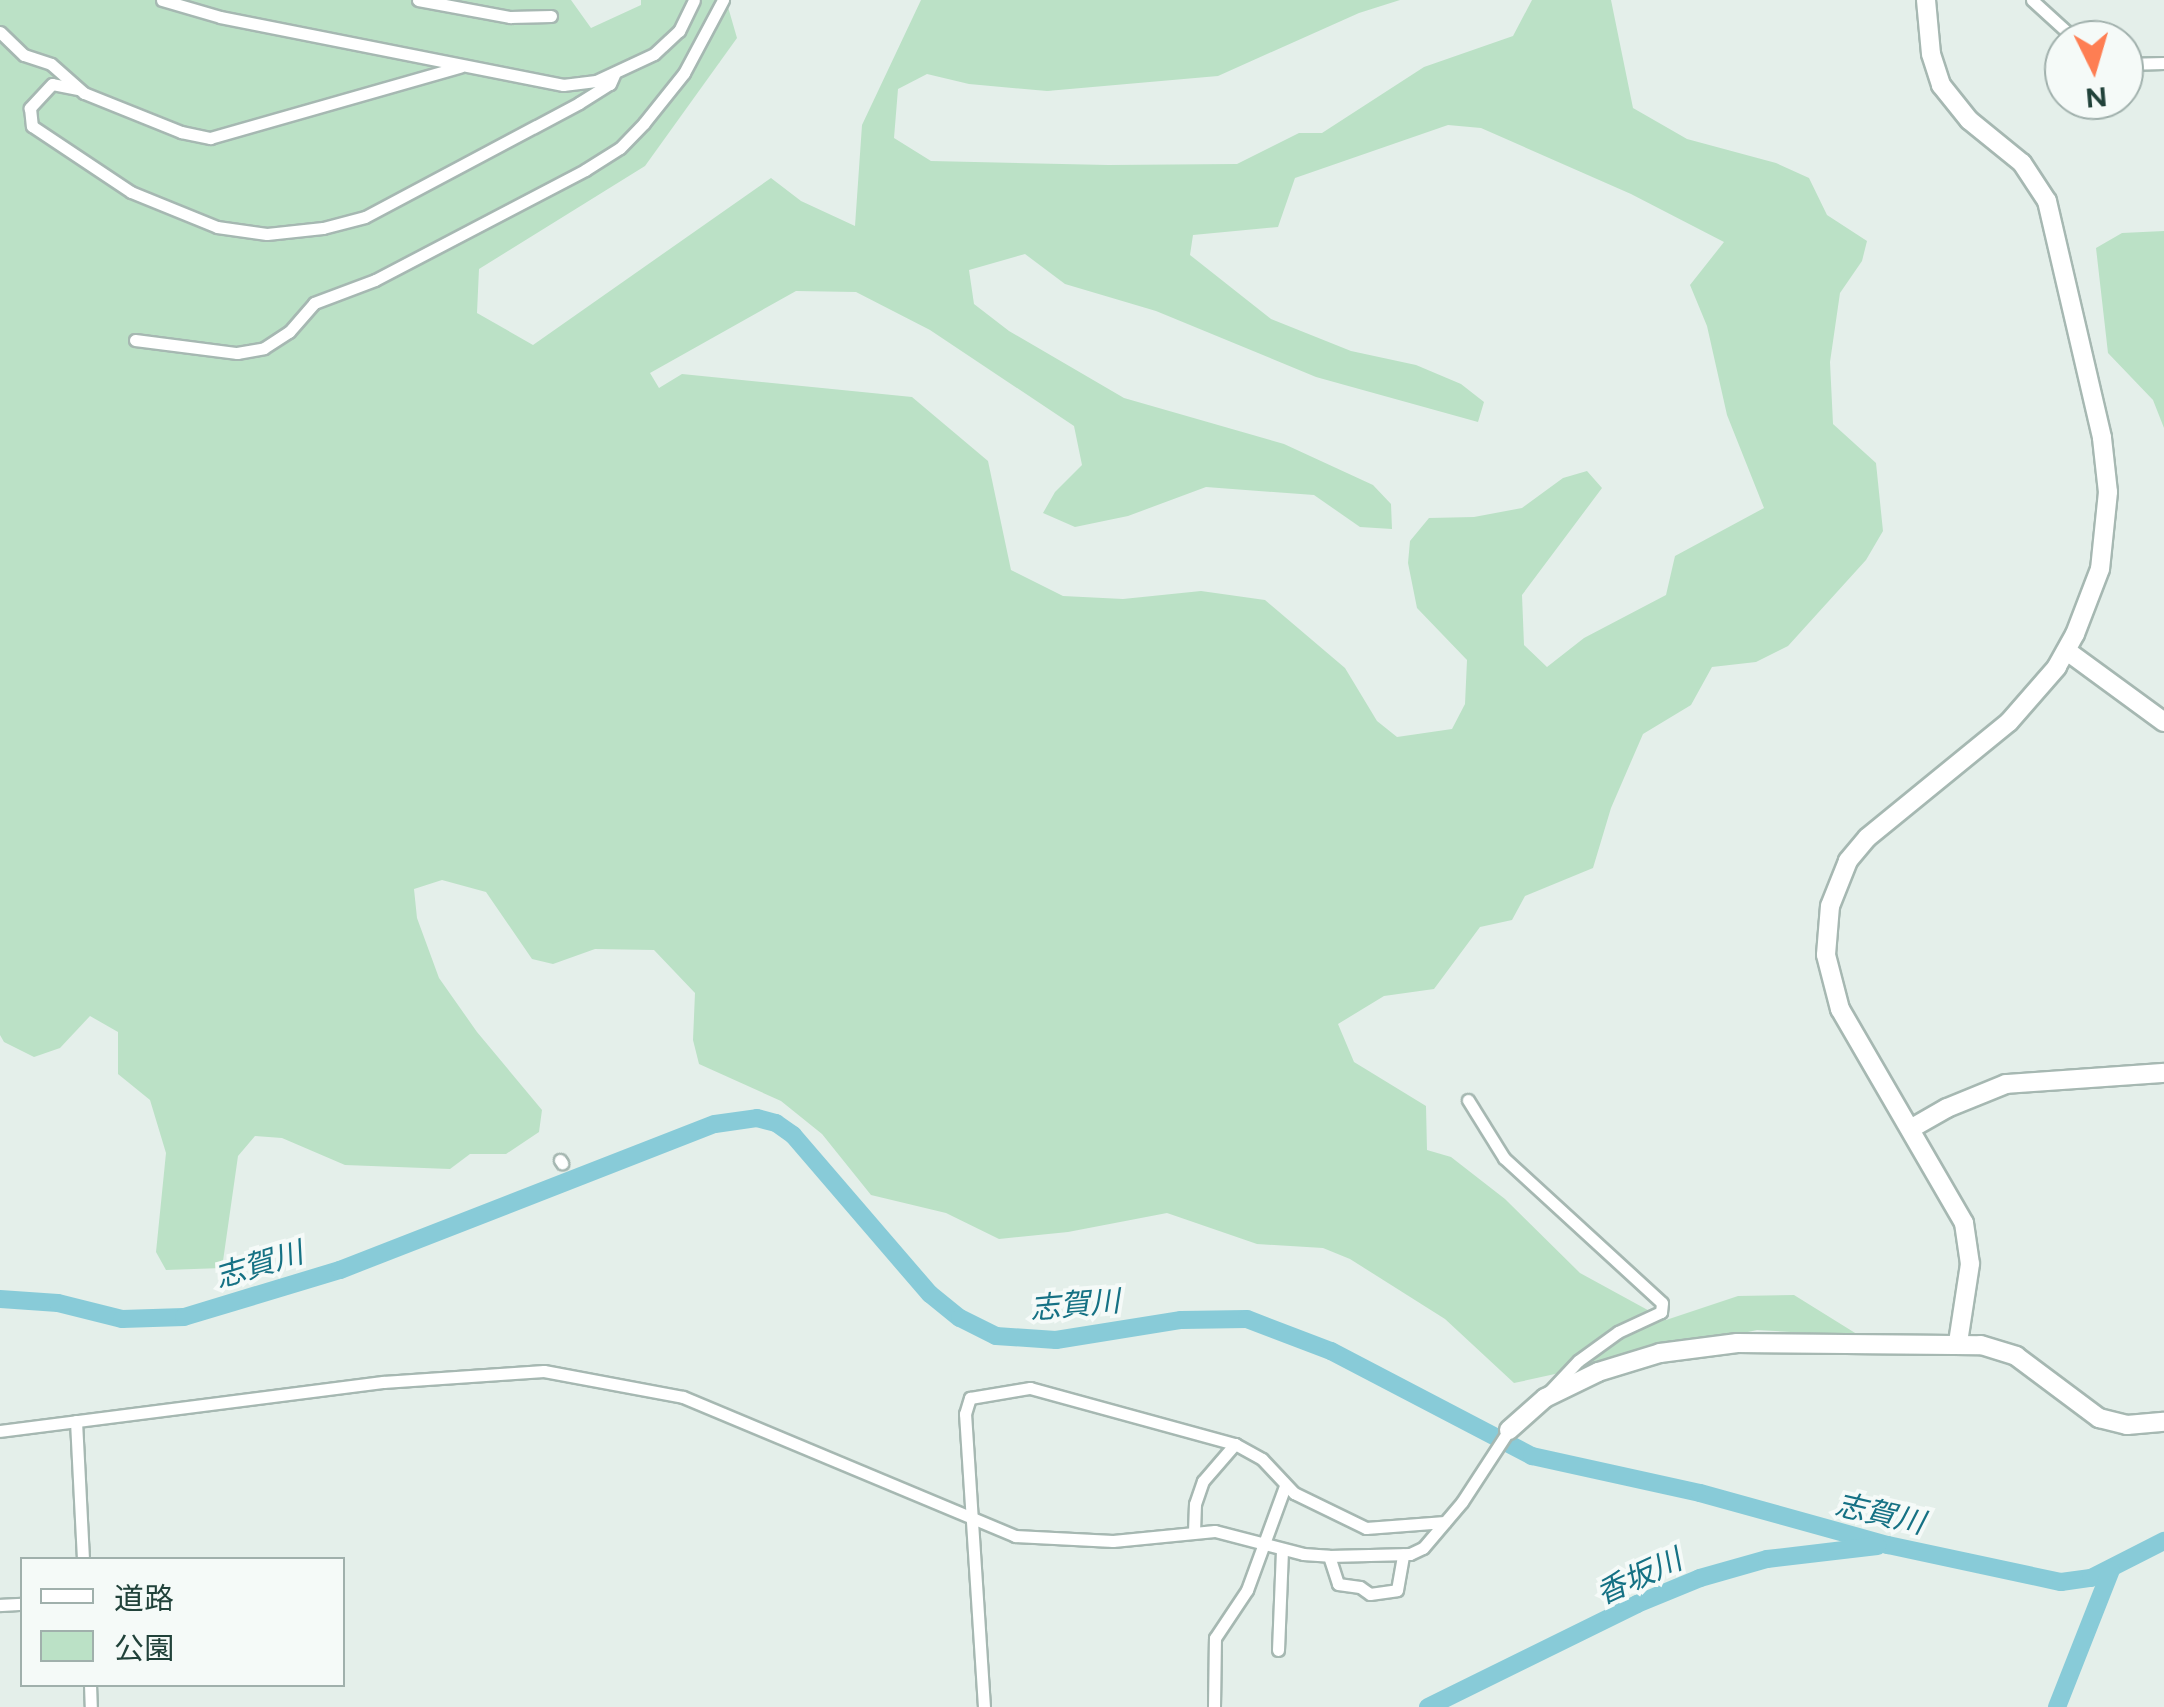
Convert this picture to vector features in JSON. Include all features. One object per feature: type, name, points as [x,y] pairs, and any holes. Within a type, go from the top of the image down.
[{"type":"street","points":[[418,0],[510,16],[551,16]]},
{"type":"street","points":[[167,1],[460,67],[548,84],[578,84],[614,75],[670,42],[694,0]]},
{"type":"street","points":[[135,340],[237,353],[264,348],[290,332],[314,303],[376,280],[584,170],[620,148],[644,124],[684,73],[723,0]]},
{"type":"street","points":[[1926,0],[1931,54],[1941,84],[1957,108],[2022,163],[2040,188],[2054,220],[2105,453],[2108,492],[2100,570],[2066,651],[2045,683],[2009,722],[1866,838],[1848,861],[1836,887],[1826,939],[1830,980],[1847,1022],[1954,1200],[1966,1233],[1968,1284],[1958,1342]]},
{"type":"street","points":[[2032,0],[2054,20]]},
{"type":"street","points":[[0,32],[24,55],[51,64],[78,89]]},
{"type":"street","points":[[460,67],[210,138],[181,132],[78,89],[52,84],[30,108],[32,126],[131,192],[218,227],[267,234],[323,228],[365,217],[588,97],[610,84],[614,75]]},
{"type":"street","points":[[2066,651],[2164,722]]},
{"type":"street","points":[[1912,1128],[1972,1096],[2006,1084],[2164,1073]]},
{"type":"street","points":[[0,1431],[383,1382],[544,1370],[684,1398],[1015,1536],[1114,1541],[1221,1531],[1264,1544],[1330,1556],[1403,1554],[1422,1548],[1510,1430],[1578,1361],[1618,1332],[1661,1312],[1662,1304],[1504,1158],[1468,1100]]},
{"type":"street","points":[[1545,1398],[1639,1359],[1703,1346],[1958,1342],[2016,1356],[2099,1418],[2127,1426],[2164,1422]]},
{"type":"street","points":[[984,1707],[965,1414],[970,1398],[1030,1388],[1235,1444],[1262,1459],[1285,1486],[1366,1528],[1445,1522]]},
{"type":"street","points":[[76,1422],[83,1557]]},
{"type":"street","points":[[1194,1532],[1195,1504],[1203,1480],[1235,1444]]},
{"type":"street","points":[[1214,1707],[1214,1638],[1248,1590],[1285,1486]]},
{"type":"street","points":[[1278,1650],[1282,1548]]},
{"type":"street","points":[[1330,1556],[1338,1584],[1360,1587],[1370,1594],[1397,1590],[1403,1554]]},
{"type":"green space","points":[[0,0],[571,0],[591,28],[641,5],[641,0],[726,0],[737,38],[645,166],[479,269],[477,313],[533,345],[771,178],[801,201],[855,226],[862,125],[921,0],[1400,0],[1359,13],[1218,76],[1047,91],[969,84],[927,74],[898,89],[894,138],[931,161],[1108,165],[1237,164],[1299,133],[1322,133],[1424,67],[1513,36],[1532,0],[1611,0],[1633,108],[1687,139],[1776,163],[1809,178],[1827,215],[1867,241],[1862,261],[1840,293],[1830,362],[1833,424],[1876,463],[1883,531],[1866,560],[1788,646],[1756,662],[1712,667],[1691,705],[1643,734],[1611,808],[1593,868],[1525,896],[1512,920],[1480,927],[1434,989],[1384,996],[1338,1024],[1354,1062],[1426,1106],[1427,1150],[1451,1157],[1505,1199],[1580,1273],[1666,1320],[1738,1296],[1794,1295],[1860,1336],[1757,1330],[1514,1383],[1445,1319],[1350,1259],[1323,1248],[1257,1244],[1167,1213],[1068,1232],[999,1239],[946,1213],[871,1195],[822,1134],[781,1101],[699,1064],[693,1040],[695,993],[654,950],[595,949],[553,964],[532,959],[486,892],[442,880],[414,889],[417,918],[439,978],[477,1032],[542,1110],[539,1132],[506,1154],[470,1154],[450,1169],[345,1165],[282,1138],[255,1136],[238,1156],[222,1268],[166,1270],[156,1252],[166,1153],[150,1100],[118,1074],[118,1032],[90,1016],[60,1048],[34,1057],[4,1042],[0,1035]],"holes":[[[1448,125],[1481,128],[1631,194],[1724,242],[1690,285],[1707,326],[1727,415],[1764,508],[1675,556],[1666,595],[1584,638],[1547,667],[1524,645],[1522,595],[1602,488],[1587,471],[1563,478],[1522,508],[1474,517],[1429,518],[1410,541],[1408,563],[1417,608],[1467,660],[1465,704],[1452,729],[1397,737],[1377,721],[1345,668],[1265,600],[1201,591],[1123,599],[1063,596],[1011,570],[988,461],[912,397],[682,374],[659,388],[650,373],[796,291],[856,292],[930,330],[1074,426],[1082,465],[1055,492],[1043,513],[1075,527],[1128,516],[1206,487],[1314,495],[1360,527],[1392,529],[1391,504],[1373,485],[1284,444],[1124,398],[1009,331],[974,304],[969,270],[1025,254],[1065,284],[1156,311],[1316,377],[1478,422],[1484,402],[1461,384],[1416,365],[1351,351],[1271,319],[1190,255],[1193,235],[1278,227],[1295,178]]]},
{"type":"green space","points":[[2164,231],[2164,428],[2153,400],[2108,353],[2096,248],[2122,233]]},
{"type":"waterway","name":"志賀川","points":[[0,1299],[58,1303],[122,1319],[184,1317],[340,1270],[715,1124],[757,1118],[776,1123],[793,1135],[930,1294],[960,1318],[996,1336],[1056,1340],[1181,1320],[1247,1319],[1331,1351],[1532,1456],[1700,1493],[1888,1545],[2061,1582],[2091,1578],[2164,1541]]},
{"type":"waterway","name":"香坂川","points":[[1428,1707],[1637,1604],[1700,1578],[1767,1559],[1877,1546]]},
{"type":"waterway","points":[[2057,1707],[2111,1570]]}]
